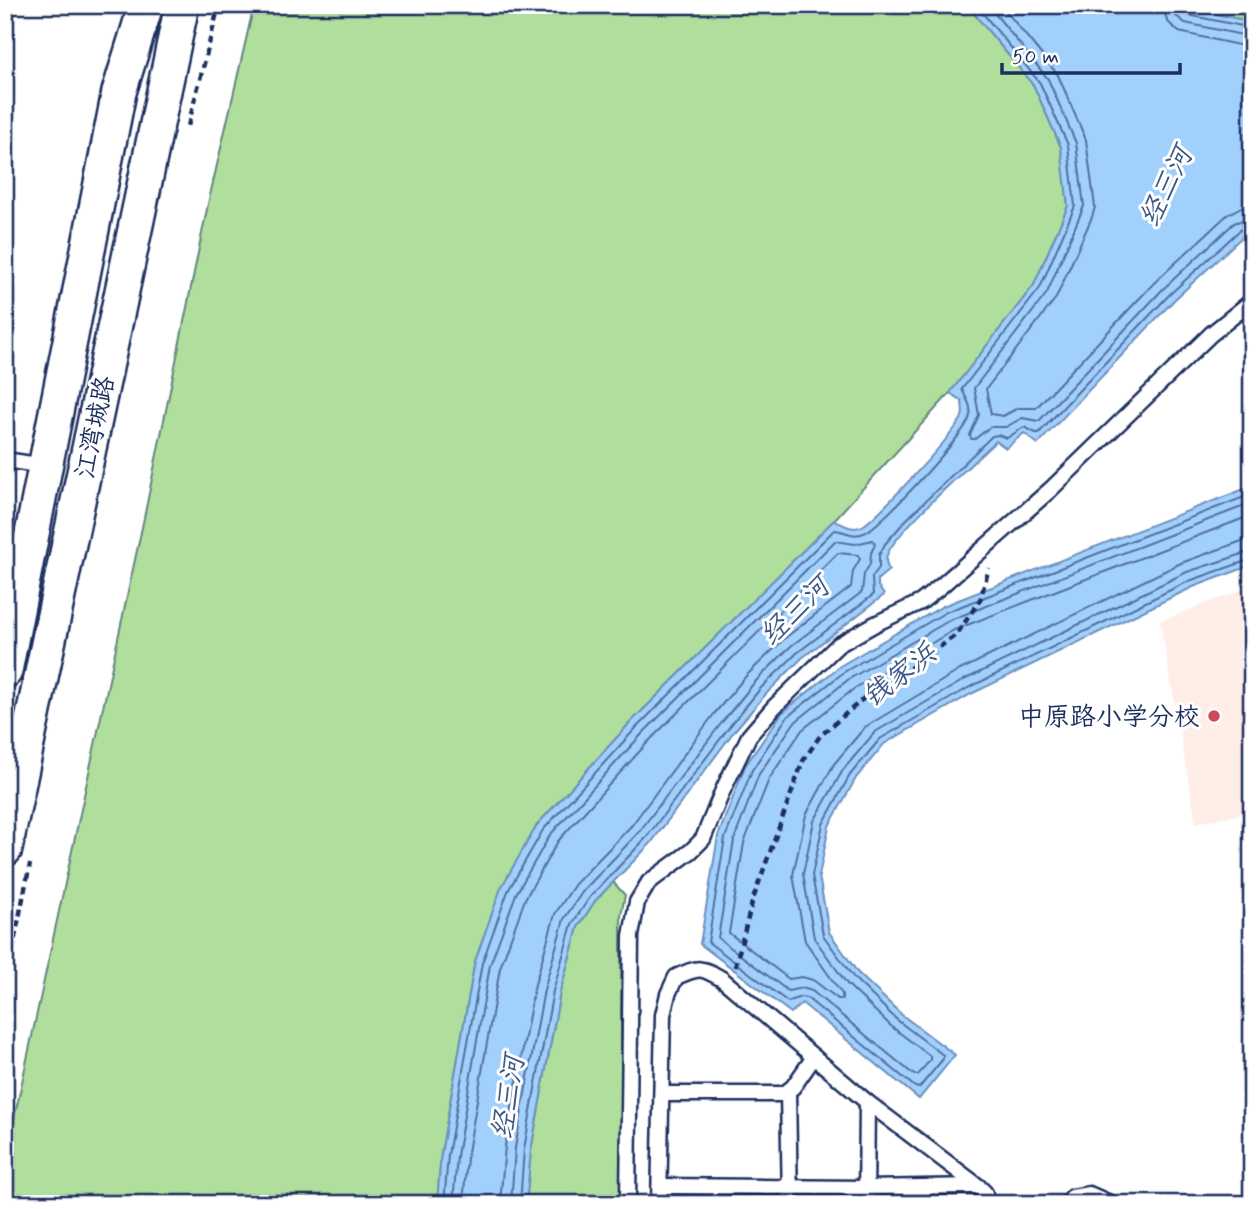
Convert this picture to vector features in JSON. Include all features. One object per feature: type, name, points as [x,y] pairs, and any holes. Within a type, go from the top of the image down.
[{"type":"street","name":"江湾城路","points":[[5,671],[119,92],[146,5]]},
{"type":"street","name":"江湾城路","points":[[5,849],[182,5]]},
{"type":"lane","points":[[628,1204],[631,936],[637,902],[649,882],[703,839],[749,736],[782,698],[838,645],[921,602],[1000,534],[1050,490],[1211,334],[1252,300]]},
{"type":"lane","points":[[5,460],[46,466]]},
{"type":"lane","points":[[660,1204],[663,1015],[676,977],[692,970],[705,969],[730,986],[867,1102],[978,1186],[985,1193],[985,1204]]},
{"type":"lane","points":[[662,1094],[784,1094],[814,1057]]},
{"type":"lane","points":[[788,1091],[790,1204]]},
{"type":"lane","points":[[866,1204],[867,1102]]},
{"type":"lane","points":[[660,1186],[978,1186]]},
{"type":"lane","points":[[1068,1204],[1072,1197],[1089,1194],[1112,1204]]},
{"type":"path","points":[[730,986],[753,899],[803,761],[820,736],[864,698],[957,634],[980,600],[1000,534]]},
{"type":"shaded area","name":"中原路小学分校","points":[[1252,586],[1252,812],[1196,823],[1160,621]]},
{"type":"green space","points":[[254,5],[967,5],[1034,86],[1061,147],[1068,206],[1034,285],[950,393],[834,520],[630,723],[537,825],[475,961],[441,1154],[437,1204],[5,1204],[5,1161],[144,518],[208,204]]},
{"type":"green space","points":[[1175,5],[1252,5],[1252,22]]},
{"type":"green space","points":[[613,882],[625,895],[621,916],[621,1204],[526,1204],[531,1150],[560,992],[578,927],[595,901]]},
{"type":"water","name":"经三河","points":[[967,5],[1175,5],[1252,22],[1252,231],[1244,235],[1174,300],[1038,444],[1024,433],[1006,448],[996,441],[936,498],[904,531],[887,555],[889,570],[878,579],[878,586],[884,595],[802,658],[735,730],[651,843],[595,901],[578,927],[560,992],[531,1150],[526,1204],[437,1204],[441,1154],[475,961],[501,888],[537,825],[630,723],[834,520],[853,528],[864,525],[916,473],[947,439],[962,417],[962,401],[950,393],[1034,285],[1068,206],[1061,147],[1034,86]]},
{"type":"water","name":"钱家浜","points":[[1252,486],[1252,565],[1193,587],[971,694],[884,744],[856,778],[829,826],[819,876],[829,932],[858,973],[902,1015],[955,1055],[919,1099],[802,1003],[791,1013],[700,944],[718,836],[745,766],[782,713],[840,666],[943,606]]},
{"type":"place","name":"中原路小学分校","points":[[1214,716]]}]
